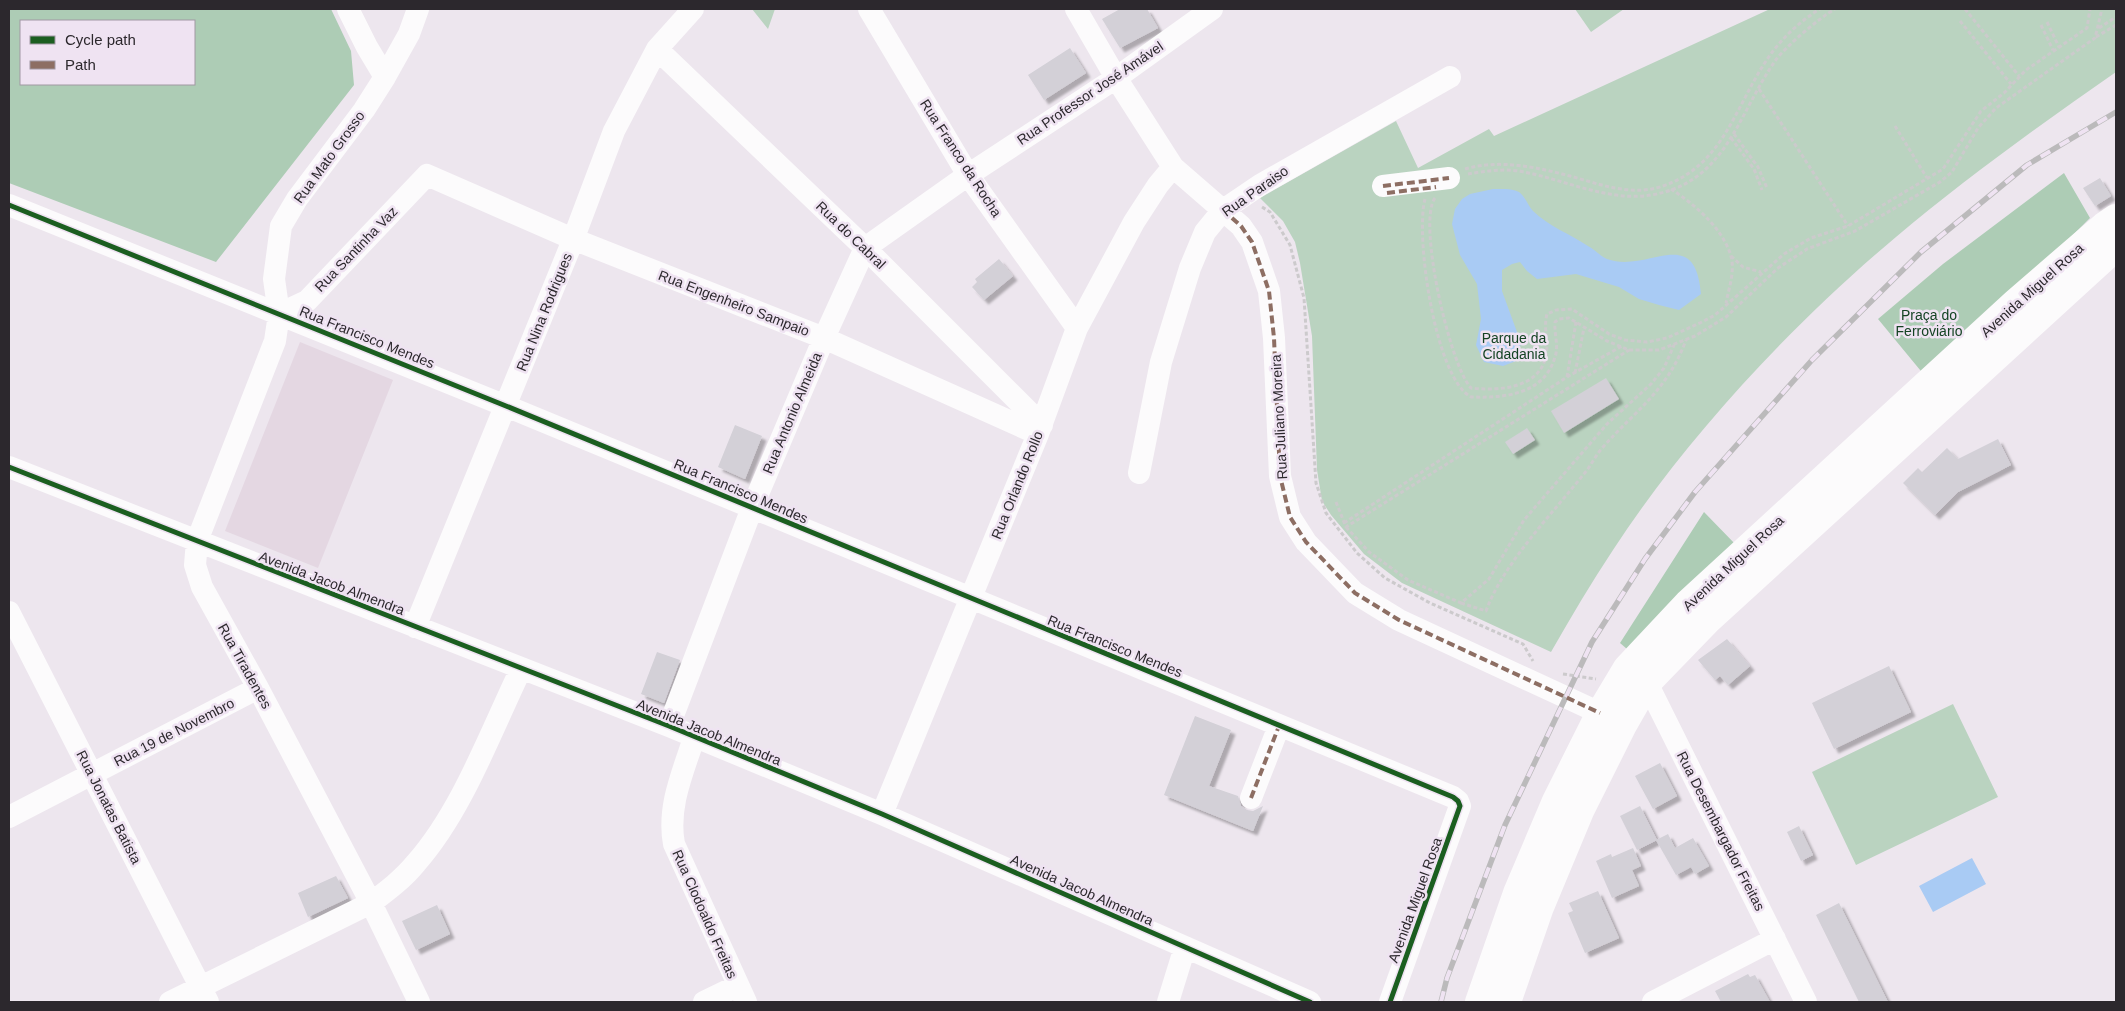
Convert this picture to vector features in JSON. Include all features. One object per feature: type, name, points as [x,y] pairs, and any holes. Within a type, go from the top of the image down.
[{"type":"main road","name":"Avenida Miguel Rosa","points":[[1479,1002],[1516,893],[1596,711],[1637,675],[1697,612],[2114,237]]},
{"type":"main road","name":"Avenida Miguel Rosa","points":[[1507,1002],[1540,907],[1637,675]]},
{"type":"street","points":[[348,9],[367,48],[385,77]]},
{"type":"street","name":"Rua Mato Grosso","points":[[279,314],[274,279],[281,226],[297,200],[364,110],[385,77],[409,34],[418,9]]},
{"type":"street","name":"Rua Nina Rodrigues","points":[[415,627],[573,240],[614,131],[657,49],[693,9]]},
{"type":"street","name":"Rua Franco da Rocha","points":[[869,9],[968,175],[1077,328]]},
{"type":"street","name":"Rua Juliano Moreira","points":[[1076,9],[1116,78],[1173,167],[1241,226],[1252,242],[1269,291],[1274,338],[1280,476],[1290,517],[1306,542],[1355,593],[1399,620],[1537,674],[1596,711]]},
{"type":"street","name":"Rua Professor José Amável","points":[[968,175],[1116,78],[1212,9]]},
{"type":"street","points":[[367,48],[409,34]]},
{"type":"street","name":"Rua do Cabral","points":[[657,49],[865,248],[1040,429]]},
{"type":"street","name":"Rua Paraiso","points":[[1138,472],[1161,362],[1173,319],[1205,232],[1223,210],[1244,195],[1298,161],[1450,77]]},
{"type":"street","name":"Rua Orlando Rollo","points":[[882,814],[972,599],[1040,429],[1077,328],[1134,222],[1158,185],[1173,167]]},
{"type":"street","name":"Rua Engenheiro Sampaio","points":[[427,175],[573,240],[824,338],[1040,429]]},
{"type":"street","name":"Rua Santinha Vaz","points":[[279,314],[307,300],[427,175]]},
{"type":"street","points":[[865,248],[968,175]]},
{"type":"street","points":[[1385,189],[1447,183]]},
{"type":"street","name":"Rua Francisco Mendes","points":[[9,205],[506,406],[1447,794],[1458,801],[1460,806]]},
{"type":"street","name":"Rua Antonio Almeida","points":[[669,726],[752,508],[824,338],[865,248]]},
{"type":"street","name":"Rua Tiradentes","points":[[279,314],[275,341],[197,541],[197,576],[371,903],[419,1002]]},
{"type":"street","name":"Avenida Jacob Almendra","points":[[9,468],[669,726],[694,738],[882,814],[1310,1002]]},
{"type":"street","name":"Rua Jonatas Batista","points":[[9,612],[204,995]]},
{"type":"street","points":[[170,1002],[204,995],[371,903],[411,869],[437,836],[455,806],[521,669]]},
{"type":"street","name":"Rua Desembargador Freitas","points":[[1637,675],[1776,939],[1806,1002]]},
{"type":"street","name":"Rua 19 de Novembro","points":[[9,817],[258,688]]},
{"type":"street","points":[[1251,798],[1279,726]]},
{"type":"street","name":"Rua Clodoaldo Freitas","points":[[694,738],[673,807],[672,836],[682,865],[742,994]]},
{"type":"street","name":"Avenida Miguel Rosa","points":[[1390,1002],[1460,806]]},
{"type":"street","points":[[1653,1002],[1776,939]]},
{"type":"street","points":[[1168,1002],[1186,947]]},
{"type":"street","points":[[704,1002],[742,994]]},
{"type":"path","points":[[1820,9],[1803,19],[1768,57],[1734,117],[1704,163],[1662,186],[1623,189],[1510,164],[1479,166],[1425,197],[1421,213],[1422,245],[1428,288],[1444,358],[1460,389],[1466,394],[1478,397],[1512,395],[1535,386],[1548,371],[1556,357],[1555,322],[1559,319],[1569,318],[1607,341],[1623,346],[1628,350],[1648,352],[1686,340],[1726,317],[1778,268],[1807,249],[1855,231],[1945,178],[1958,164],[1978,128],[1996,108],[2116,25]]},
{"type":"path","points":[[1835,9],[1823,16],[1776,59],[1734,134],[1710,167],[1686,183],[1671,189],[1639,196],[1618,195],[1522,172],[1496,170],[1447,183],[1431,204],[1428,219],[1435,270],[1454,355],[1460,374],[1471,388],[1515,386],[1531,379],[1546,357],[1547,339],[1544,323],[1547,314],[1552,311],[1572,309],[1609,334],[1625,340],[1647,342],[1667,338],[1715,315],[1784,254],[1811,238],[1848,226],[1943,169],[1975,117],[2004,93],[2019,76],[2053,50],[2059,48],[2087,28],[2090,9]]},
{"type":"path","points":[[1965,9],[2019,76]]},
{"type":"path","points":[[2095,38],[2102,9]]},
{"type":"path","points":[[2098,28],[2116,17]]},
{"type":"path","points":[[1960,21],[2011,84]]},
{"type":"path","points":[[2047,22],[2059,48]]},
{"type":"path","points":[[2041,25],[2053,50]]},
{"type":"path","points":[[1759,88],[1848,226]]},
{"type":"path","points":[[1895,126],[1927,178]]},
{"type":"path","points":[[1734,134],[1758,167],[1767,188]]},
{"type":"path","points":[[1731,138],[1754,169],[1762,190]]},
{"type":"path","points":[[1671,189],[1699,209],[1720,236],[1731,256],[1743,267],[1762,273]]},
{"type":"path","points":[[1244,195],[1270,212],[1290,245],[1304,298],[1316,483],[1326,513],[1357,553],[1385,578],[1423,600],[1522,644],[1537,674]]},
{"type":"path","points":[[1290,245],[1295,242]]},
{"type":"path","points":[[1726,305],[1732,278],[1731,256]]},
{"type":"path","points":[[1567,378],[1576,322]]},
{"type":"path","points":[[1575,373],[1584,328]]},
{"type":"path","points":[[1336,502],[1345,525],[1369,552],[1408,580],[1461,603],[1486,611],[1492,594],[1516,559],[1585,473],[1601,449],[1652,398],[1677,363],[1686,340]]},
{"type":"path","points":[[1461,603],[1489,579],[1524,520],[1607,424],[1656,378],[1664,368],[1675,344]]},
{"type":"path","points":[[1345,525],[1567,378],[1623,346]]},
{"type":"path","points":[[1345,525],[1628,350]]},
{"type":"path","points":[[1562,674],[1600,680]]},
{"type":"shaded area","points":[[300,342],[393,380],[318,568],[225,531]]},
{"type":"green space","points":[[9,9],[331,9],[351,51],[354,85],[216,262],[9,183]]},
{"type":"green space","points":[[752,9],[775,9],[768,29]]},
{"type":"green space","points":[[1575,9],[1624,9],[1591,32]]},
{"type":"green space","name":"Parque da Cidadania","points":[[1770,9],[2116,9],[2116,72],[2004,152],[1922,215],[1857,271],[1780,344],[1707,424],[1642,508],[1597,575],[1551,652],[1402,583],[1364,554],[1331,515],[1322,501],[1317,470],[1312,336],[1300,263],[1295,242],[1283,221],[1260,198],[1396,121],[1418,168],[1489,129],[1494,136]]},
{"type":"green space","name":"Praça do Ferroviário","points":[[2064,173],[2090,218],[2000,308],[1925,376],[1878,319],[1943,264]]},
{"type":"green space","points":[[1704,512],[1737,546],[1627,649],[1620,643]]},
{"type":"green space","points":[[1953,704],[1998,797],[1856,865],[1812,772]]},
{"type":"water","points":[[1493,189],[1510,189],[1519,192],[1531,209],[1552,226],[1590,247],[1607,259],[1623,262],[1679,255],[1690,260],[1697,272],[1701,294],[1679,310],[1639,299],[1619,287],[1576,274],[1537,279],[1520,262],[1512,264],[1502,270],[1502,291],[1521,343],[1516,361],[1503,366],[1484,362],[1476,345],[1481,319],[1477,284],[1460,255],[1452,224],[1455,209],[1462,199],[1470,194]]},
{"type":"water","points":[[1972,858],[1986,884],[1933,912],[1919,886]]},
{"type":"building","points":[[1120,9],[1147,9],[1158,28],[1120,48],[1102,19]]},
{"type":"building","points":[[1070,48],[1086,73],[1044,100],[1028,75]]},
{"type":"building","points":[[2100,178],[2111,196],[2095,206],[2083,188]]},
{"type":"building","points":[[999,259],[1013,276],[984,300],[972,287],[977,282],[975,279]]},
{"type":"building","points":[[1606,378],[1619,399],[1564,433],[1551,411]]},
{"type":"building","points":[[735,425],[762,436],[745,479],[718,467]]},
{"type":"building","points":[[1527,428],[1535,440],[1513,454],[1505,442]]},
{"type":"building","points":[[1998,439],[2011,465],[1958,492],[1935,515],[1903,483],[1918,468],[1922,472],[1947,448],[1958,459]]},
{"type":"building","points":[[1727,639],[1750,666],[1728,685],[1720,676],[1715,680],[1698,660]]},
{"type":"building","points":[[657,652],[680,660],[664,703],[641,694]]},
{"type":"building","points":[[1889,666],[1911,712],[1834,749],[1812,703]]},
{"type":"building","points":[[1195,716],[1231,730],[1209,786],[1238,796],[1241,806],[1247,810],[1253,811],[1263,806],[1253,831],[1164,795]]},
{"type":"building","points":[[1660,763],[1677,796],[1653,809],[1635,776]]},
{"type":"building","points":[[1640,806],[1657,840],[1637,850],[1620,816]]},
{"type":"building","points":[[1799,826],[1813,855],[1801,861],[1787,832]]},
{"type":"building","points":[[1668,834],[1675,848],[1693,838],[1709,866],[1695,874],[1691,867],[1676,875],[1656,840]]},
{"type":"building","points":[[1633,848],[1641,866],[1632,870],[1639,886],[1612,898],[1596,861],[1611,854],[1612,857]]},
{"type":"building","points":[[336,876],[348,898],[308,917],[298,893]]},
{"type":"building","points":[[1598,891],[1619,938],[1585,953],[1568,913],[1573,911],[1569,903]]},
{"type":"building","points":[[1839,903],[1888,1002],[1859,1002],[1816,915]]},
{"type":"building","points":[[437,905],[450,934],[416,950],[402,921]]},
{"type":"building","points":[[1748,974],[1750,977],[1755,975],[1770,1002],[1721,1002],[1715,991]]},
{"type":"railway","points":[[1441,1002],[1447,978],[1505,825],[1592,642],[1645,559],[1695,492],[1812,360],[1921,252],[2027,165],[2116,112]]},
{"type":"marked path","points":[[1383,186],[1449,178]]},
{"type":"marked path","points":[[1387,193],[1436,187]]},
{"type":"marked path","points":[[1223,210],[1241,226],[1252,242],[1269,291],[1274,338],[1280,476],[1290,517],[1306,542],[1355,593],[1399,620],[1600,713]]},
{"type":"marked path","points":[[1251,798],[1279,726]]},
{"type":"cycle path","points":[[9,205],[506,406],[1453,797],[1460,806],[1390,1002]]},
{"type":"cycle path","points":[[9,467],[669,726],[882,814],[1310,1002]]}]
